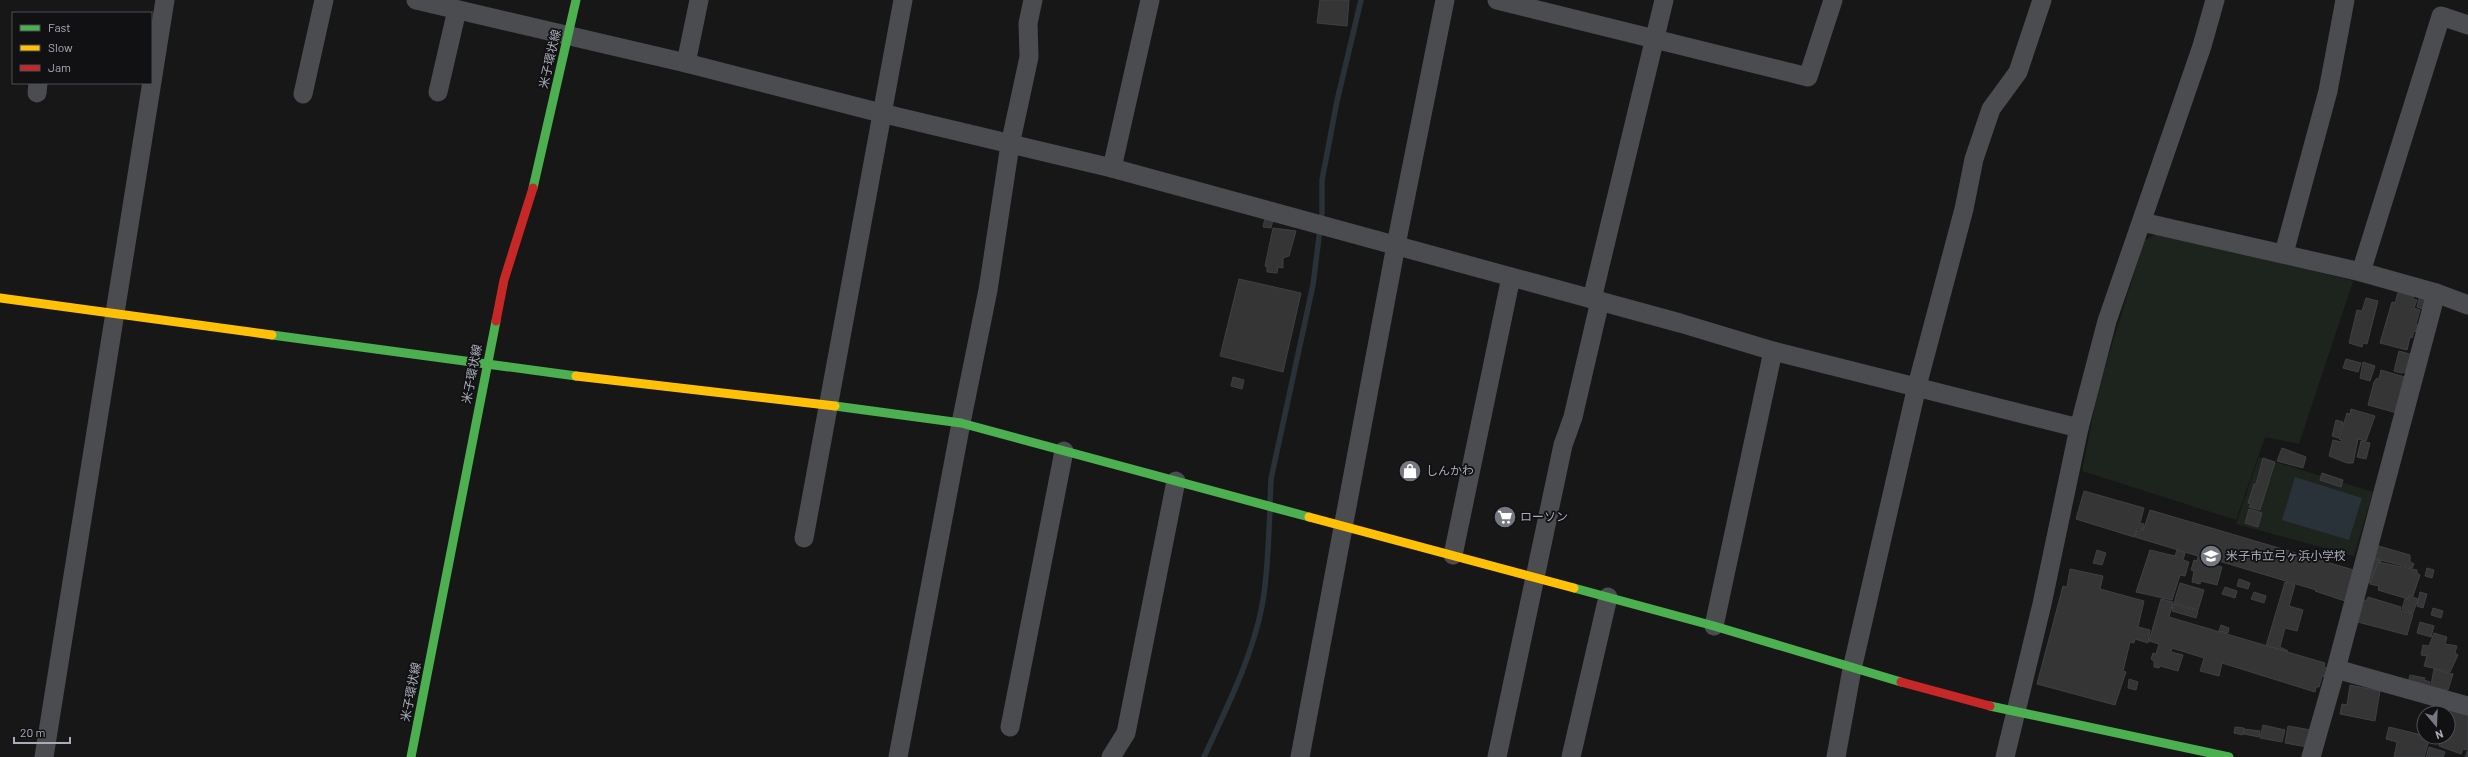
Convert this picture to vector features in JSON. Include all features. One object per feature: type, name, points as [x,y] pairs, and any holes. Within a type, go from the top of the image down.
[{"type":"street","points":[[152,54],[155,32],[165,0]]},
{"type":"street","points":[[303,94],[324,0]]},
{"type":"street","points":[[416,0],[568,37],[686,63],[881,113],[1112,168],[1596,300],[1773,351],[2079,428]]},
{"type":"street","name":"米子環状線","points":[[411,757],[486,362],[504,280],[529,206],[576,0]]},
{"type":"street","points":[[686,63],[699,0]]},
{"type":"street","points":[[804,538],[830,405],[881,113],[904,0]]},
{"type":"street","points":[[898,757],[961,423],[988,290],[1010,144],[1029,57],[1028,23],[1033,0]]},
{"type":"street","points":[[1112,168],[1150,0]]},
{"type":"street","points":[[1300,757],[1345,526],[1396,245],[1445,0]]},
{"type":"street","points":[[1497,0],[1808,77],[1833,0]]},
{"type":"street","points":[[1497,757],[1563,445],[1573,417],[1596,300],[1664,0]]},
{"type":"street","points":[[1836,757],[1852,669],[1917,386],[1964,209],[1974,159],[1991,109],[2018,72],[2042,0]]},
{"type":"street","points":[[2005,757],[2042,604],[2079,428],[2106,321],[2142,222],[2202,46],[2215,0]]},
{"type":"street","points":[[2284,253],[2328,91],[2345,0]]},
{"type":"street","points":[[438,92],[457,10]]},
{"type":"street","points":[[2361,272],[2441,16],[2468,25]]},
{"type":"street","points":[[44,757],[78,536],[117,314],[148,84]]},
{"type":"street","points":[[2142,222],[2284,253],[2361,272],[2436,293],[2468,306]]},
{"type":"street","points":[[1453,555],[1511,277]]},
{"type":"street","points":[[2310,757],[2336,669],[2436,293]]},
{"type":"street","points":[[0,298],[486,362],[601,379],[830,405],[961,423],[1714,626],[1852,669],[2015,713],[2230,757]]},
{"type":"street","points":[[1714,626],[1773,351]]},
{"type":"street","points":[[1010,727],[1064,452]]},
{"type":"street","points":[[1111,757],[1126,733],[1176,481]]},
{"type":"street","points":[[1571,757],[1608,597]]},
{"type":"street","points":[[2336,669],[2468,706]]},
{"type":"shaded area","points":[[2161,231],[2353,281],[2299,444],[2265,437],[2236,520],[2082,471],[2098,390],[2144,241]]},
{"type":"shaded area","points":[[2259,457],[2373,492],[2354,556],[2236,524]]},
{"type":"shaded area","points":[[2295,477],[2362,498],[2349,540],[2282,520]]},
{"type":"building","points":[[1320,0],[1349,0],[1347,26],[1317,23]]},
{"type":"building","points":[[1265,218],[1273,220],[1271,228],[1263,227]]},
{"type":"building","points":[[1273,228],[1296,231],[1289,256],[1283,258],[1283,268],[1278,267],[1277,273],[1267,272],[1267,267],[1265,266]]},
{"type":"building","points":[[1239,279],[1301,293],[1283,372],[1220,356]]},
{"type":"building","points":[[2399,289],[2414,293],[2413,299],[2417,300],[2414,308],[2420,310],[2416,324],[2419,325],[2417,332],[2414,331],[2412,338],[2410,337],[2407,350],[2380,343],[2392,302],[2395,303]]},
{"type":"building","points":[[2420,295],[2429,297],[2423,309],[2417,307]]},
{"type":"building","points":[[2366,298],[2378,301],[2367,344],[2363,343],[2362,347],[2349,343],[2357,310],[2362,311]]},
{"type":"building","points":[[2399,351],[2413,355],[2411,371],[2401,373],[2394,371]]},
{"type":"building","points":[[2346,359],[2361,363],[2358,372],[2343,368]]},
{"type":"building","points":[[2363,362],[2375,366],[2370,381],[2360,378]]},
{"type":"building","points":[[2381,370],[2408,378],[2397,413],[2368,405],[2374,382],[2377,378],[2379,379]]},
{"type":"building","points":[[1233,377],[1244,380],[1242,389],[1231,386]]},
{"type":"building","points":[[2351,409],[2375,416],[2366,441],[2358,439],[2353,463],[2347,463],[2329,456],[2333,440],[2341,442],[2342,440],[2339,439],[2347,413],[2350,414]]},
{"type":"building","points":[[2336,420],[2343,422],[2338,438],[2332,436]]},
{"type":"building","points":[[2361,441],[2370,443],[2366,459],[2357,457]]},
{"type":"building","points":[[2282,448],[2306,457],[2303,468],[2277,461]]},
{"type":"building","points":[[2263,458],[2275,462],[2260,510],[2249,507],[2251,504],[2248,503],[2254,484],[2256,484]]},
{"type":"building","points":[[2322,473],[2343,480],[2341,487],[2320,480]]},
{"type":"building","points":[[2084,491],[2144,508],[2140,523],[2144,524],[2143,530],[2137,528],[2134,537],[2076,519]]},
{"type":"building","points":[[2249,509],[2262,513],[2258,527],[2245,523]]},
{"type":"building","points":[[2150,510],[2357,571],[2348,602],[2315,591],[2316,590],[2212,559],[2211,564],[2222,567],[2217,585],[2201,581],[2200,584],[2192,582],[2194,571],[2191,570],[2194,560],[2197,561],[2198,556],[2135,537],[2137,530],[2143,531]]},
{"type":"building","points":[[2375,545],[2410,555],[2410,562],[2414,564],[2412,568],[2372,558]]},
{"type":"building","points":[[2097,550],[2106,553],[2102,565],[2093,563]]},
{"type":"building","points":[[2150,550],[2175,556],[2177,550],[2185,553],[2183,560],[2189,562],[2185,576],[2180,575],[2172,600],[2136,592]]},
{"type":"building","points":[[2372,559],[2381,561],[2378,562],[2370,583],[2365,581]]},
{"type":"building","points":[[2378,562],[2417,570],[2417,573],[2420,575],[2413,596],[2409,595],[2408,599],[2378,590],[2379,586],[2370,584]]},
{"type":"building","points":[[2427,568],[2434,570],[2432,578],[2425,576]]},
{"type":"building","points":[[2070,569],[2103,576],[2100,589],[2144,601],[2138,627],[2150,630],[2148,643],[2135,639],[2134,643],[2130,642],[2123,671],[2126,672],[2115,705],[2037,684],[2063,586],[2067,587]]},
{"type":"building","points":[[2239,579],[2250,583],[2248,589],[2237,586]]},
{"type":"building","points":[[2285,582],[2295,585],[2289,606],[2303,610],[2297,631],[2285,628],[2280,647],[2288,651],[2266,646]]},
{"type":"building","points":[[2180,583],[2204,590],[2198,610],[2174,603]]},
{"type":"building","points":[[2225,587],[2237,591],[2235,598],[2222,594]]},
{"type":"building","points":[[2254,592],[2266,596],[2264,603],[2251,599]]},
{"type":"building","points":[[2420,592],[2427,594],[2423,608],[2417,606]]},
{"type":"building","points":[[2410,596],[2418,599],[2413,613],[2402,609],[2405,599],[2409,600]]},
{"type":"building","points":[[2368,597],[2401,607],[2400,610],[2413,614],[2407,635],[2354,621],[2362,599],[2366,601]]},
{"type":"building","points":[[2161,599],[2173,602],[2169,617],[2325,663],[2324,667],[2327,668],[2325,677],[2322,676],[2319,687],[2316,687],[2315,692],[2222,663],[2219,676],[2200,671],[2204,658],[2172,648],[2171,652],[2183,655],[2178,671],[2160,666],[2159,668],[2154,667],[2154,661],[2151,659],[2153,653],[2156,654],[2159,644],[2149,641]]},
{"type":"building","points":[[2173,604],[2198,611],[2196,618],[2172,611]]},
{"type":"building","points":[[2433,608],[2443,611],[2441,618],[2431,615]]},
{"type":"building","points":[[2420,622],[2434,626],[2431,637],[2417,633]]},
{"type":"building","points":[[2221,625],[2229,628],[2228,633],[2219,631]]},
{"type":"building","points":[[2434,633],[2447,637],[2445,644],[2457,646],[2455,653],[2458,655],[2450,672],[2424,666],[2427,656],[2421,655],[2423,645],[2429,646]]},
{"type":"building","points":[[2434,669],[2453,674],[2448,690],[2445,689],[2444,694],[2430,690]]},
{"type":"building","points":[[2410,675],[2425,678],[2424,680],[2430,682],[2428,689],[2408,683]]},
{"type":"building","points":[[2129,679],[2138,682],[2136,690],[2128,688]]},
{"type":"building","points":[[2350,685],[2380,691],[2375,721],[2340,714],[2342,704],[2347,705]]},
{"type":"building","points":[[2456,710],[2468,714],[2468,750],[2463,749],[2461,754],[2439,746],[2456,745]]},
{"type":"building","points":[[2263,725],[2285,730],[2282,742],[2260,738]]},
{"type":"building","points":[[2288,726],[2311,730],[2307,747],[2285,743]]},
{"type":"building","points":[[2235,727],[2244,728],[2243,735],[2234,733]]},
{"type":"building","points":[[2389,727],[2416,734],[2416,745],[2428,745],[2424,757],[2394,757],[2397,742],[2386,739]]},
{"type":"building","points":[[2244,729],[2260,731],[2259,737],[2244,734]]},
{"type":"building","points":[[2429,747],[2445,752],[2443,757],[2426,757]]},
{"type":"building","points":[[2468,750],[2468,757],[2465,757]]},
{"type":"waterway","points":[[1270,503],[1271,479],[1313,285],[1322,213],[1322,180],[1337,101],[1361,0]]},
{"type":"waterway","points":[[1204,757],[1238,683],[1258,625],[1266,583],[1270,511]]},
{"type":"traffic: fast","points":[[533,188],[576,0]]},
{"type":"traffic: fast","points":[[411,757],[496,321]]},
{"type":"traffic: fast","points":[[272,335],[576,376]]},
{"type":"traffic: fast","points":[[835,406],[961,423],[1309,517]]},
{"type":"traffic: fast","points":[[1574,588],[1714,626],[1901,682]]},
{"type":"traffic: fast","points":[[1990,706],[2229,757]]},
{"type":"traffic: slow","points":[[0,298],[272,335]]},
{"type":"traffic: slow","points":[[576,376],[835,406]]},
{"type":"traffic: slow","points":[[1309,517],[1574,588]]},
{"type":"traffic: jam","points":[[496,321],[504,280],[533,188]]},
{"type":"traffic: jam","points":[[1901,682],[1990,706]]},
{"type":"place","name":"しんかわ","points":[[1410,471]]},
{"type":"place","name":"ローソン","points":[[1505,517]]},
{"type":"place","name":"米子市立弓ヶ浜小学校","points":[[2211,556]]}]
